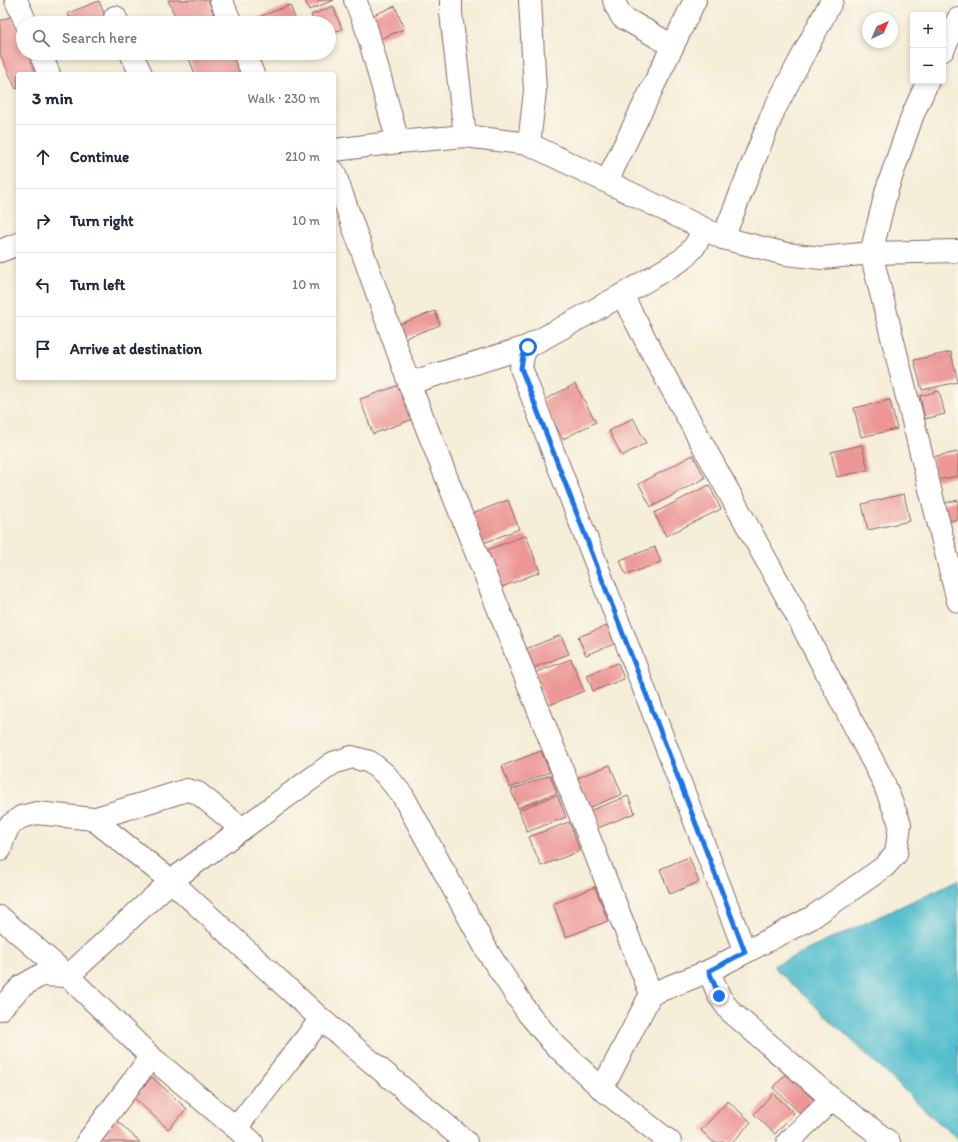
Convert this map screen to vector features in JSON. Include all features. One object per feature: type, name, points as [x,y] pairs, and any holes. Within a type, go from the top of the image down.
[{"type":"street","points":[[16,0],[23,16]]},
{"type":"street","points":[[221,0],[228,16]]},
{"type":"street","points":[[355,0],[366,27],[398,142]]},
{"type":"street","points":[[451,0],[465,136]]},
{"type":"street","points":[[529,144],[534,90],[530,0]]},
{"type":"street","points":[[614,0],[622,17],[673,46]]},
{"type":"street","points":[[607,180],[695,0]]},
{"type":"street","points":[[409,383],[528,347],[683,259],[694,247],[714,234],[774,110],[832,0]]},
{"type":"street","points":[[944,48],[958,18]]},
{"type":"street","points":[[43,60],[48,72]]},
{"type":"street","points":[[134,60],[140,72]]},
{"type":"street","points":[[247,60],[252,72]]},
{"type":"street","points":[[927,84],[913,114],[887,189],[871,253],[958,601]]},
{"type":"street","points":[[336,150],[465,136],[529,144],[607,180],[714,234],[786,254],[822,258],[871,253],[958,251]]},
{"type":"street","points":[[336,178],[409,383],[652,994]]},
{"type":"street","points":[[0,251],[16,245]]},
{"type":"street","points":[[602,1089],[652,994],[709,971],[811,918],[884,867],[896,854],[900,824],[883,781],[803,628],[622,295]]},
{"type":"street","points":[[528,347],[523,356],[521,368],[745,952]]},
{"type":"street","points":[[0,1009],[22,986],[41,975],[68,976],[171,881],[333,763],[352,757],[370,762],[384,774],[403,796],[489,954],[528,1013],[553,1043],[602,1089],[670,1142]]},
{"type":"street","points":[[0,850],[4,837],[10,826],[21,817],[37,813],[93,819],[187,790],[198,793],[242,829]]},
{"type":"street","points":[[93,819],[171,881],[321,1019],[466,1142]]},
{"type":"street","points":[[0,917],[68,976],[151,1057],[252,1142]]},
{"type":"street","points":[[709,971],[719,996],[730,1011],[832,1099],[889,1142]]},
{"type":"street","points":[[236,1128],[321,1019]]},
{"type":"street","points":[[87,1142],[151,1057]]},
{"type":"street","points":[[788,1142],[832,1099]]},
{"type":"water","points":[[958,880],[958,1139],[940,1124],[773,966]]},
{"type":"building","points":[[168,0],[208,0],[214,14],[209,16],[175,16]]},
{"type":"building","points":[[305,0],[334,0],[309,10]]},
{"type":"building","points":[[99,1],[105,16],[69,16],[68,13]]},
{"type":"building","points":[[290,5],[294,16],[262,16]]},
{"type":"building","points":[[333,6],[342,29],[336,31],[336,16],[311,15]]},
{"type":"building","points":[[395,6],[404,29],[380,39],[371,16]]},
{"type":"building","points":[[12,16],[16,24],[16,60],[33,60],[38,72],[16,72],[16,89],[0,54],[0,21]]},
{"type":"building","points":[[190,60],[242,60],[246,72],[194,72]]},
{"type":"building","points":[[435,311],[440,325],[405,338],[400,324]]},
{"type":"building","points":[[951,352],[958,382],[922,390],[914,360]]},
{"type":"building","points":[[575,384],[596,422],[563,439],[542,401]]},
{"type":"building","points":[[400,385],[413,419],[373,434],[360,399]]},
{"type":"building","points":[[939,391],[945,414],[925,419],[920,396]]},
{"type":"building","points":[[890,400],[897,429],[861,437],[854,408]]},
{"type":"building","points":[[633,418],[646,443],[622,456],[609,431]]},
{"type":"building","points":[[862,445],[868,470],[837,477],[831,452]]},
{"type":"building","points":[[958,452],[958,476],[937,480],[932,457]]},
{"type":"building","points":[[693,455],[705,478],[651,507],[639,484]]},
{"type":"building","points":[[709,485],[721,509],[666,536],[654,513]]},
{"type":"building","points":[[904,494],[910,521],[868,530],[862,504]]},
{"type":"building","points":[[508,500],[519,529],[481,544],[469,515]]},
{"type":"building","points":[[958,500],[958,519],[946,522],[942,504]]},
{"type":"building","points":[[526,535],[540,572],[497,589],[482,552]]},
{"type":"building","points":[[655,547],[661,562],[626,575],[620,560]]},
{"type":"building","points":[[612,624],[619,642],[586,655],[578,637]]},
{"type":"building","points":[[561,635],[569,654],[530,669],[523,650]]},
{"type":"building","points":[[571,659],[584,691],[547,706],[534,673]]},
{"type":"building","points":[[618,663],[624,679],[593,691],[587,675]]},
{"type":"building","points":[[541,751],[550,772],[510,788],[502,766]]},
{"type":"building","points":[[610,765],[622,794],[584,810],[572,780]]},
{"type":"building","points":[[550,775],[557,793],[518,808],[511,790]]},
{"type":"building","points":[[557,795],[566,817],[527,832],[519,810]]},
{"type":"building","points":[[628,796],[635,813],[593,830],[586,812]]},
{"type":"building","points":[[569,822],[580,851],[541,866],[529,837]]},
{"type":"building","points":[[689,857],[699,882],[670,894],[660,869]]},
{"type":"building","points":[[595,887],[608,921],[566,937],[553,904]]},
{"type":"building","points":[[786,1074],[814,1100],[801,1114],[773,1088]]},
{"type":"building","points":[[152,1077],[187,1109],[168,1129],[134,1098]]},
{"type":"building","points":[[773,1093],[794,1113],[775,1134],[754,1114]]},
{"type":"building","points":[[728,1101],[751,1122],[733,1142],[713,1142],[701,1130]]},
{"type":"building","points":[[115,1119],[140,1142],[105,1142],[99,1137]]},
{"type":"route","points":[[528,347],[523,356],[521,368],[745,952],[709,971],[719,996]]}]
